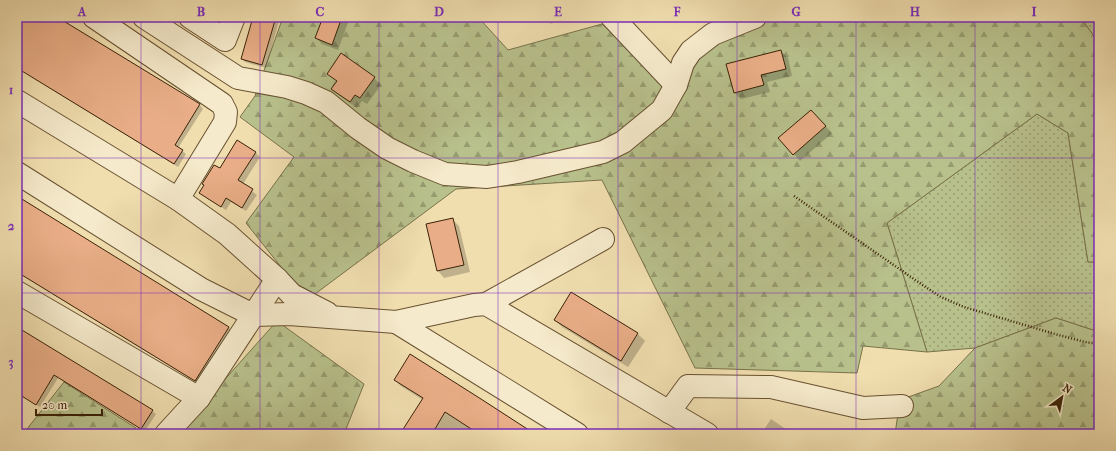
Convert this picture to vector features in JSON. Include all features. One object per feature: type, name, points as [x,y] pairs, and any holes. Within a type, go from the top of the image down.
[{"type":"street","points":[[94,17],[222,104],[226,112],[225,122],[178,199]]},
{"type":"street","points":[[144,17],[238,78],[287,87],[306,93],[326,102],[358,128],[387,148],[413,161],[445,174],[487,177],[518,172],[603,152],[623,142],[662,110],[676,85],[683,63],[691,51],[713,34],[755,17]]},
{"type":"street","points":[[190,17],[225,40],[234,17]]},
{"type":"street","points":[[612,17],[676,85]]},
{"type":"street","points":[[17,101],[178,199],[227,234],[277,279],[292,295],[336,317]]},
{"type":"street","points":[[17,173],[201,289],[253,315],[289,314],[396,322],[474,305],[486,304],[603,239]]},
{"type":"street","points":[[166,434],[199,398],[277,279]]},
{"type":"street","points":[[17,292],[199,398]]},
{"type":"street","points":[[486,304],[707,434]]},
{"type":"street","points":[[396,322],[577,434]]},
{"type":"street","points":[[670,412],[688,386],[771,387],[863,408],[902,406]]},
{"type":"path","points":[[794,196],[941,297],[964,307],[1055,334],[1099,344]]},
{"type":"green space","points":[[283,17],[478,17],[508,50],[602,24],[659,73],[724,19],[729,17],[1080,17],[1099,43],[1099,262],[1088,262],[1068,133],[1037,114],[887,223],[927,352],[863,346],[857,373],[695,368],[602,180],[456,189],[315,294],[293,282],[246,223],[294,157],[240,117],[255,96]]},
{"type":"green space","points":[[1080,17],[1099,17],[1099,43]]},
{"type":"green space","points":[[1037,114],[1068,133],[1088,262],[1099,262],[1099,332],[1056,318],[975,348],[927,352],[887,223]]},
{"type":"green space","points":[[1056,318],[1099,332],[1099,434],[895,434],[900,400],[939,386],[975,348]]},
{"type":"green space","points":[[277,321],[364,384],[344,434],[176,434]]},
{"type":"green space","points":[[64,382],[136,428],[132,434],[23,434]]},
{"type":"building","points":[[17,17],[57,17],[200,104],[175,145],[183,150],[174,164],[17,68]]},
{"type":"building","points":[[253,17],[276,17],[262,65],[241,59]]},
{"type":"building","points":[[323,17],[342,17],[332,45],[315,38]]},
{"type":"building","points":[[781,50],[786,69],[761,75],[764,85],[734,93],[726,64]]},
{"type":"building","points":[[341,53],[375,77],[360,98],[355,95],[350,102],[331,89],[337,81],[327,74]]},
{"type":"building","points":[[811,110],[826,126],[793,155],[778,138]]},
{"type":"building","points":[[237,140],[256,152],[238,180],[253,189],[242,208],[226,198],[221,207],[199,193],[204,185],[202,184],[214,165],[220,168]]},
{"type":"building","points":[[17,196],[229,327],[195,381],[17,272]]},
{"type":"building","points":[[453,218],[464,265],[437,271],[426,224]]},
{"type":"building","points":[[571,292],[638,333],[621,361],[554,320]]},
{"type":"building","points":[[17,327],[153,410],[141,429],[54,375],[36,405],[17,393]]},
{"type":"building","points":[[410,354],[535,434],[479,434],[445,412],[432,434],[400,434],[423,398],[394,380]]}]
